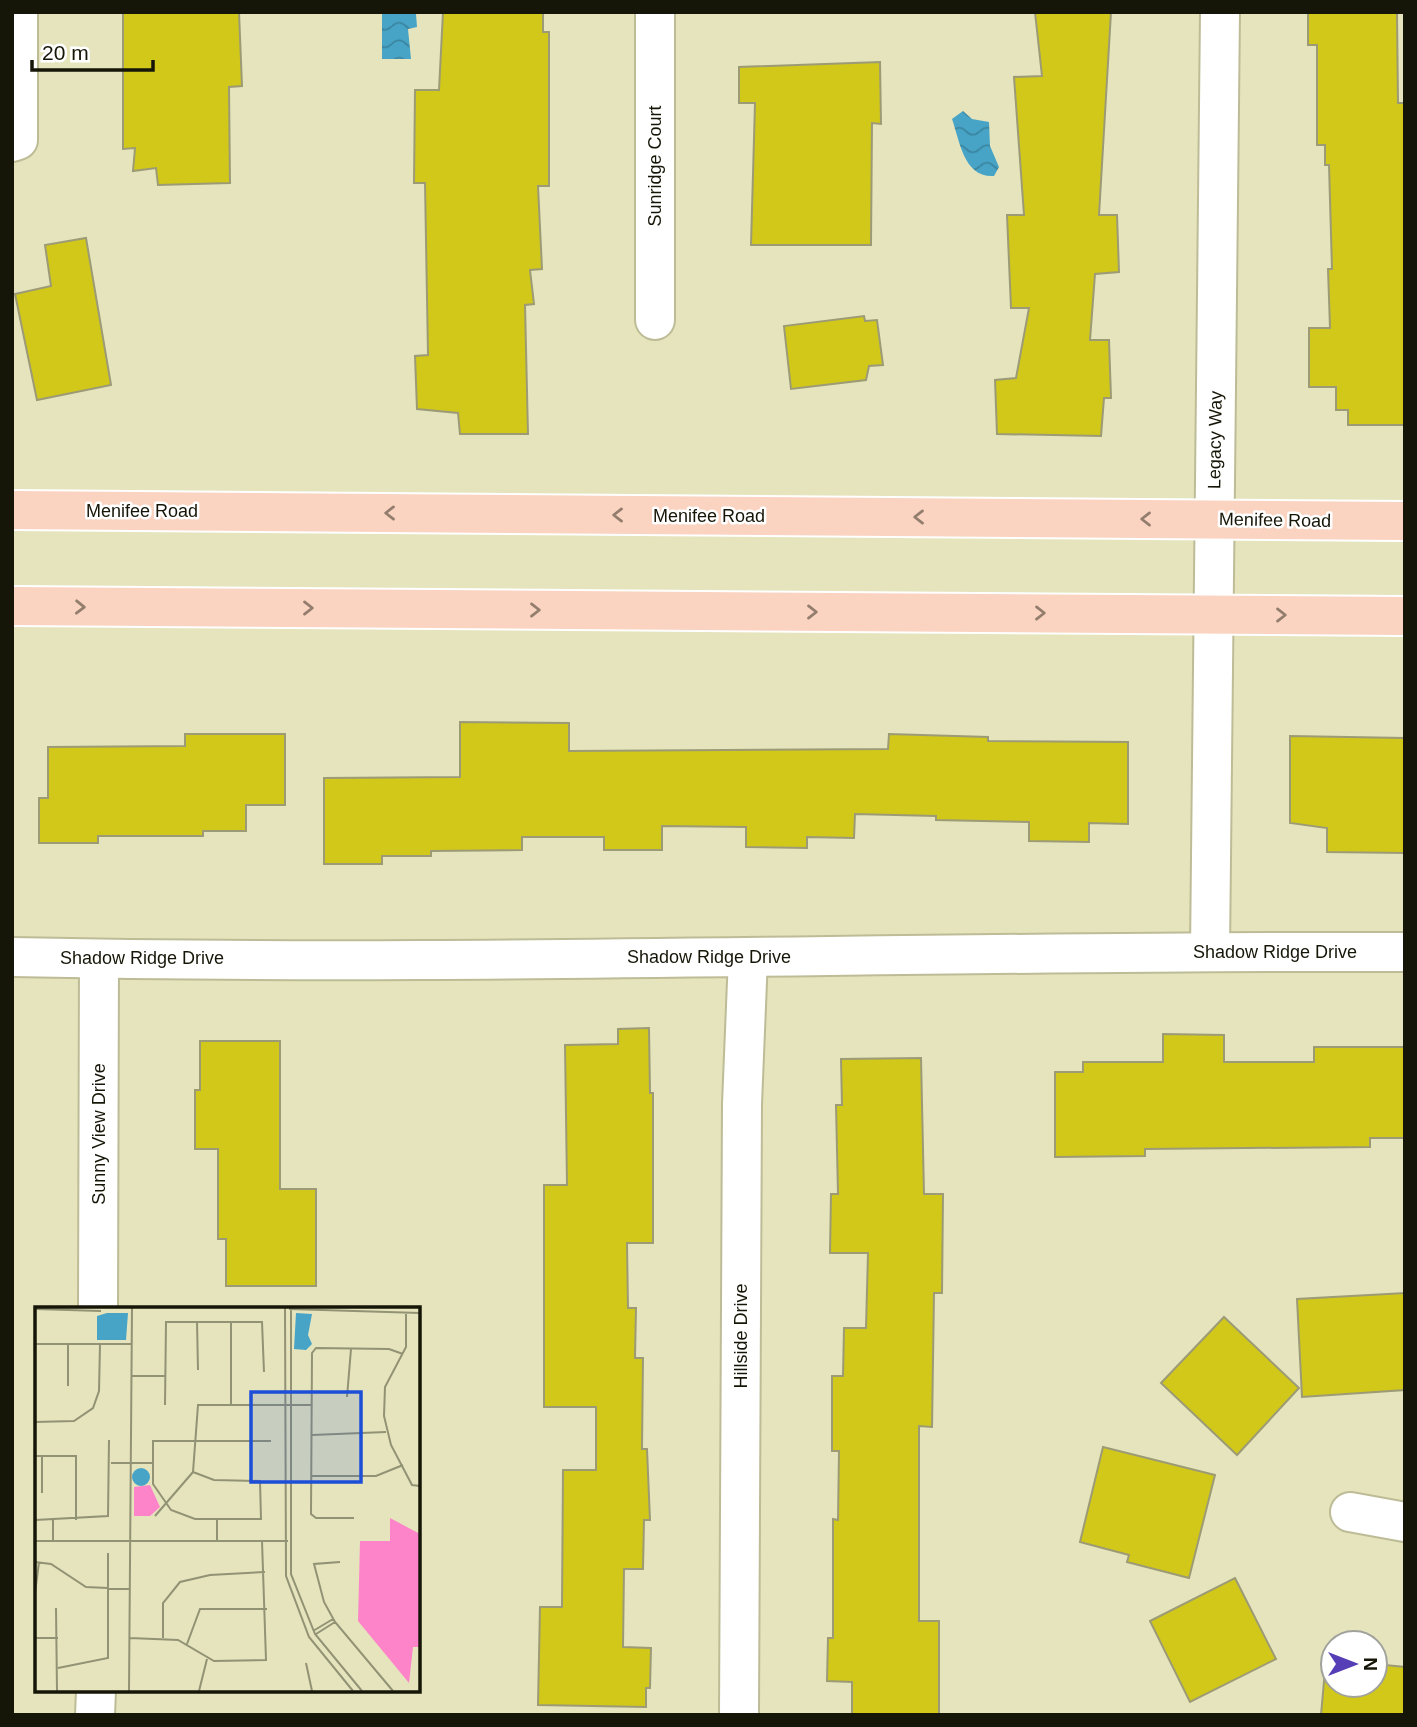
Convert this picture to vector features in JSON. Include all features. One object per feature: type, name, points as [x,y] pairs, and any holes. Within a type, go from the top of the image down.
[{"type":"main road","name":"Menifee Road","points":[[12,510],[1405,521]]},
{"type":"main road","points":[[12,606],[1405,616]]},
{"type":"street","points":[[12,142],[18,140],[18,12]]},
{"type":"street","name":"Sunridge Court","points":[[655,12],[655,320]]},
{"type":"street","name":"Legacy Way","points":[[1210,951],[1220,12]]},
{"type":"street","name":"Shadow Ridge Drive","points":[[12,957],[748,957],[1210,951],[1405,952]]},
{"type":"street","name":"Hillside Drive","points":[[739,1715],[742,1118],[748,957]]},
{"type":"street","name":"Sunny View Drive","points":[[98,1307],[99,959]]},
{"type":"street","points":[[1350,1512],[1405,1522]]},
{"type":"street","points":[[95,1715],[96,1692]]},
{"type":"water","points":[[382,12],[416,14],[417,27],[408,29],[411,59],[382,59]]},
{"type":"water","points":[[963,111],[972,119],[989,122],[990,146],[999,167],[994,176],[976,171],[965,157],[952,119]]},
{"type":"building","points":[[123,12],[239,12],[242,86],[229,87],[230,183],[158,185],[156,168],[133,171],[135,148],[123,149]]},
{"type":"building","points":[[443,12],[543,12],[543,32],[549,32],[549,186],[538,186],[542,269],[530,270],[534,304],[525,305],[528,434],[460,434],[458,413],[417,409],[415,356],[428,355],[425,183],[414,183],[415,90],[439,90]]},
{"type":"building","points":[[1035,12],[1111,12],[1099,215],[1117,215],[1119,272],[1095,274],[1090,340],[1109,340],[1111,398],[1104,398],[1101,436],[997,434],[995,380],[1016,378],[1029,308],[1011,308],[1007,215],[1024,215],[1014,77],[1042,76]]},
{"type":"building","points":[[1308,12],[1397,12],[1398,103],[1405,103],[1405,425],[1348,425],[1348,410],[1336,410],[1336,387],[1309,387],[1309,328],[1330,328],[1328,269],[1332,269],[1329,165],[1325,165],[1325,145],[1317,145],[1317,45],[1308,45]]},
{"type":"building","points":[[880,62],[881,124],[872,123],[871,245],[751,245],[755,103],[739,103],[739,67]]},
{"type":"building","points":[[86,238],[111,385],[37,400],[15,294],[51,286],[45,245]]},
{"type":"building","points":[[864,316],[865,321],[877,320],[883,365],[869,366],[866,380],[791,389],[784,326]]},
{"type":"building","points":[[460,722],[569,723],[569,751],[888,749],[889,734],[988,737],[988,741],[1128,742],[1128,824],[1089,823],[1089,842],[1029,841],[1029,822],[936,820],[936,816],[855,814],[854,838],[807,837],[807,848],[746,847],[746,827],[662,826],[662,850],[604,850],[604,837],[522,837],[522,850],[431,851],[431,856],[382,856],[382,864],[324,864],[324,778],[460,777]]},
{"type":"building","points":[[185,734],[285,734],[285,805],[246,805],[246,831],[203,831],[203,836],[98,836],[98,843],[39,843],[39,798],[48,798],[48,747],[185,746]]},
{"type":"building","points":[[1290,736],[1405,738],[1405,853],[1327,852],[1327,828],[1290,823]]},
{"type":"building","points":[[649,1028],[650,1093],[653,1093],[653,1243],[627,1243],[628,1308],[636,1308],[635,1358],[643,1358],[642,1449],[647,1449],[650,1520],[644,1520],[643,1569],[624,1569],[623,1647],[651,1648],[650,1688],[646,1688],[646,1707],[538,1705],[540,1607],[562,1607],[563,1470],[596,1470],[596,1407],[544,1407],[544,1185],[567,1185],[565,1045],[618,1044],[618,1029]]},
{"type":"building","points":[[1163,1034],[1224,1035],[1224,1062],[1314,1062],[1314,1047],[1405,1047],[1405,1138],[1370,1138],[1370,1147],[1145,1149],[1145,1156],[1055,1157],[1055,1072],[1083,1072],[1083,1062],[1163,1062]]},
{"type":"building","points":[[200,1041],[280,1041],[280,1189],[316,1189],[316,1286],[226,1286],[226,1239],[218,1239],[218,1149],[195,1149],[195,1090],[200,1090]]},
{"type":"building","points":[[921,1058],[924,1194],[943,1194],[942,1293],[934,1293],[932,1427],[919,1426],[919,1621],[939,1621],[939,1715],[852,1715],[852,1682],[827,1681],[828,1638],[833,1638],[833,1519],[838,1520],[839,1451],[832,1451],[832,1376],[843,1376],[844,1328],[866,1328],[868,1253],[830,1253],[831,1194],[838,1194],[836,1105],[842,1105],[841,1059]]},
{"type":"building","points":[[1405,1293],[1405,1390],[1302,1397],[1297,1299]]},
{"type":"building","points":[[1224,1317],[1299,1388],[1237,1455],[1161,1383]]},
{"type":"building","points":[[1103,1447],[1215,1475],[1189,1578],[1127,1562],[1129,1555],[1080,1542]]},
{"type":"building","points":[[1235,1578],[1276,1659],[1190,1702],[1150,1621]]},
{"type":"building","points":[[1389,1665],[1405,1667],[1405,1715],[1321,1715],[1322,1699],[1389,1699]]}]
